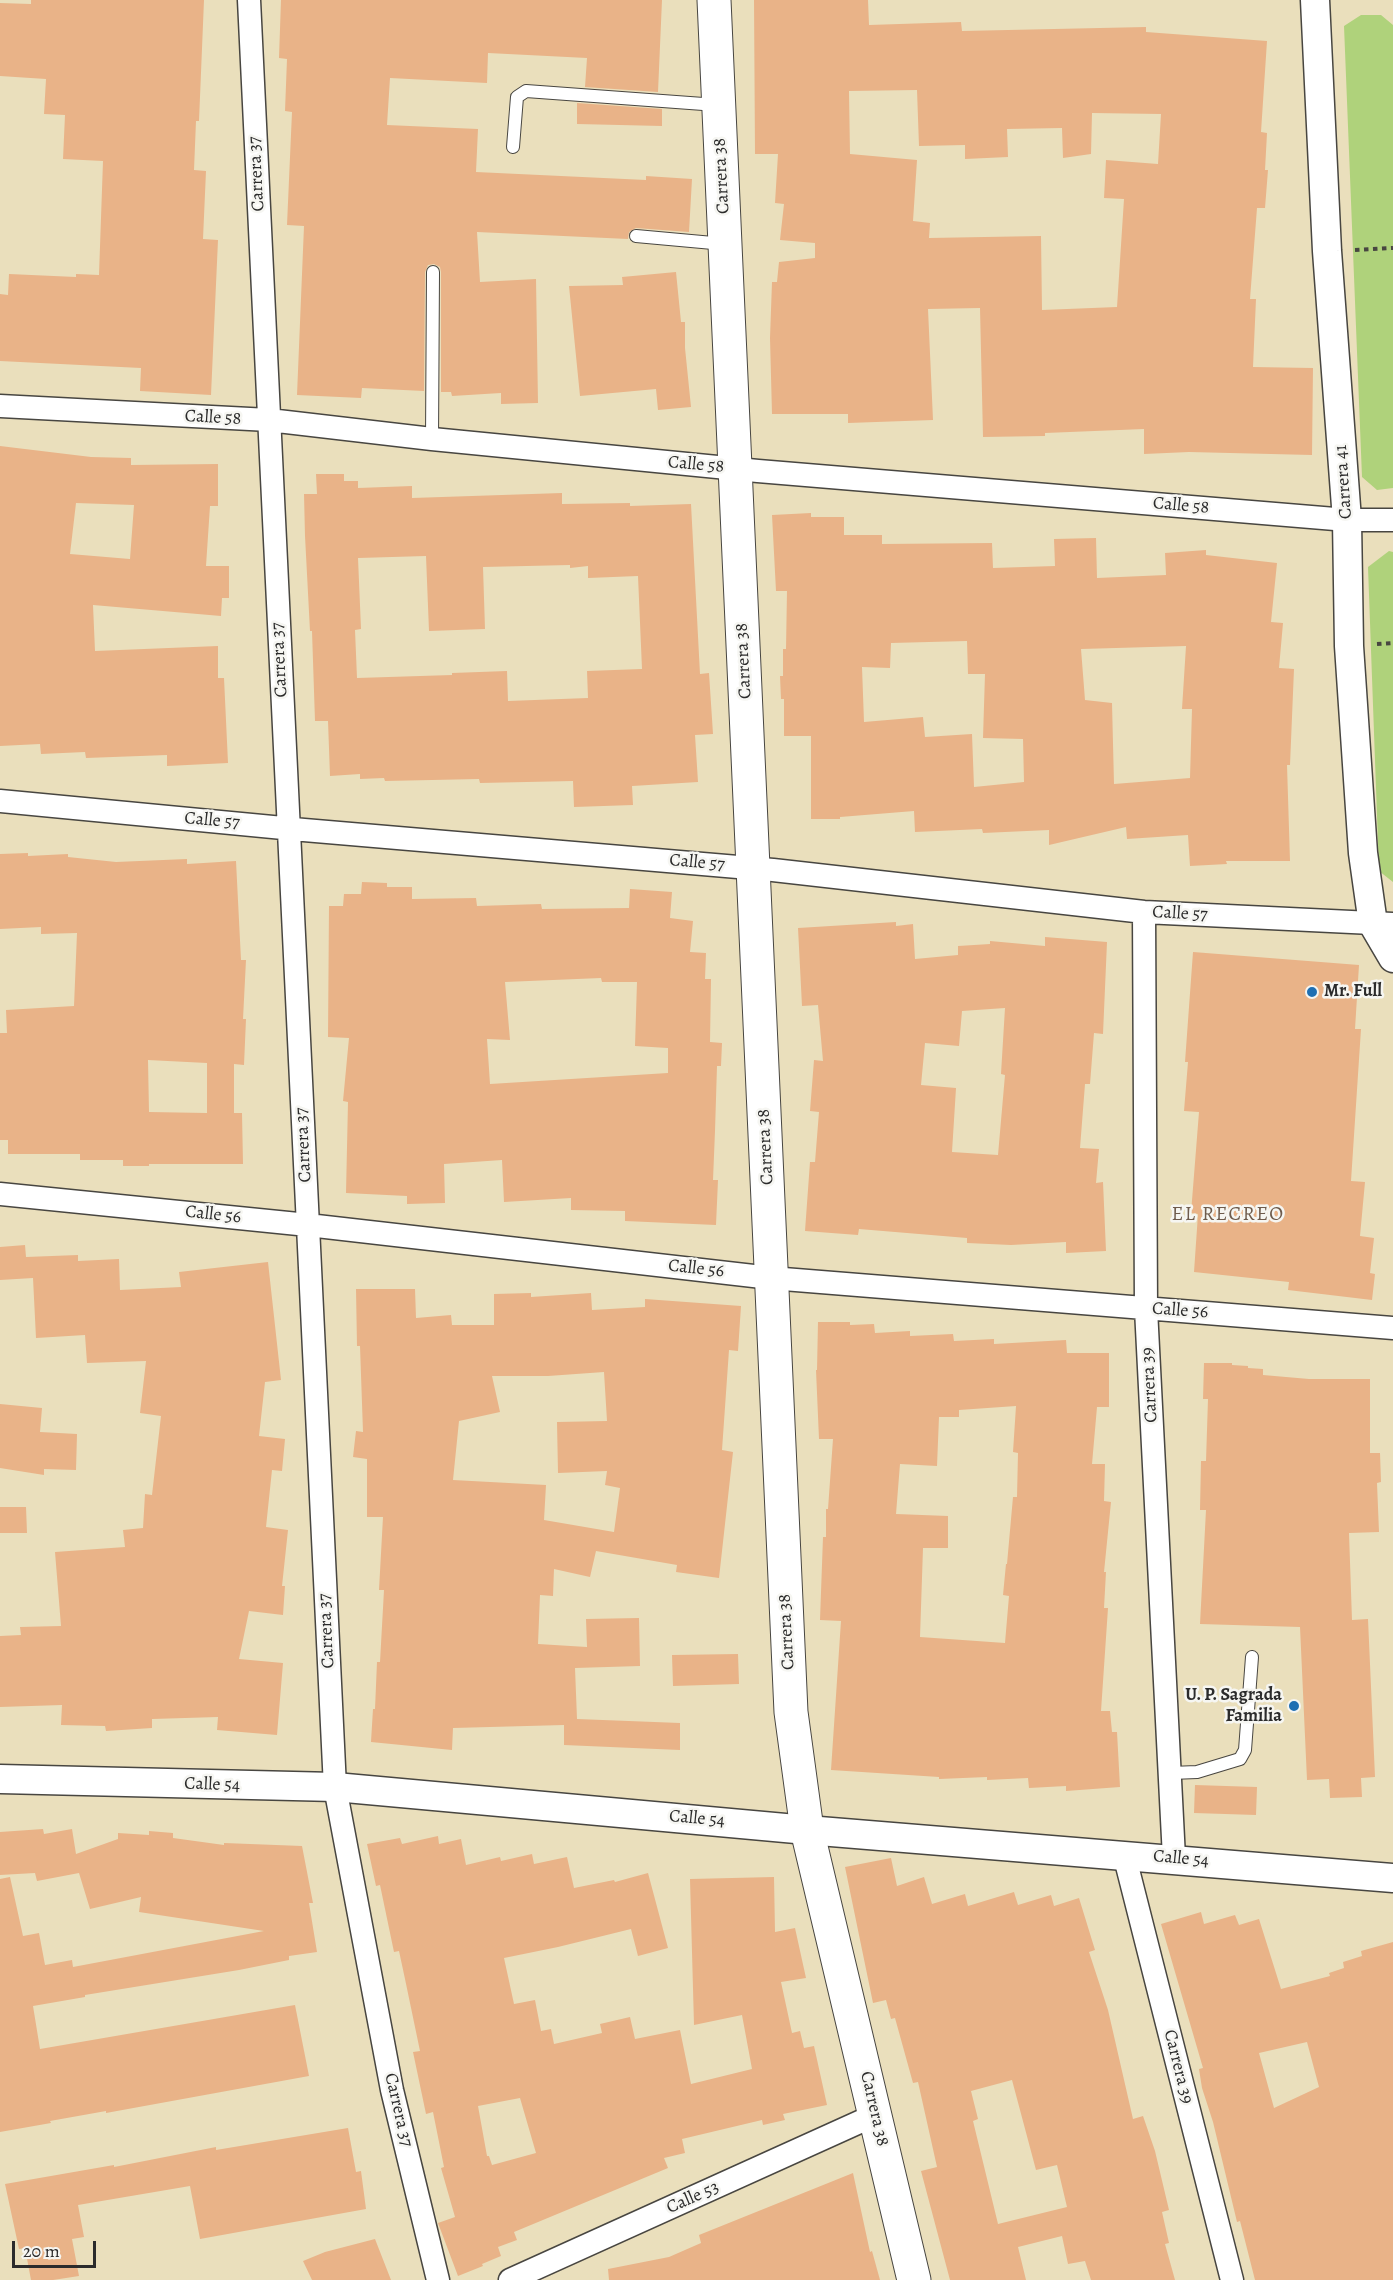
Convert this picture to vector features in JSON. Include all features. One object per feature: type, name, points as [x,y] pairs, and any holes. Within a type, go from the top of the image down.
[{"type":"main road","name":"Carrera 38","points":[[714,0],[791,1712],[807,1830],[914,2280]]},
{"type":"street","name":"Carrera 37","points":[[249,0],[334,1787],[392,2090],[438,2280]]},
{"type":"street","name":"Carrera 41","points":[[1315,0],[1327,251],[1347,520],[1350,658],[1363,853],[1393,958]]},
{"type":"street","name":"Calle 58","points":[[0,406],[269,420],[432,440],[735,469],[1347,520],[1393,520]]},
{"type":"street","name":"Calle 57","points":[[0,801],[753,868],[1144,912],[1383,924]]},
{"type":"street","name":"Carrera 39","points":[[1144,912],[1146,1309],[1174,1858]]},
{"type":"street","name":"Calle 56","points":[[0,1194],[308,1225],[771,1278],[1393,1328]]},
{"type":"street","name":"Calle 54","points":[[0,1779],[334,1787],[807,1830],[1174,1858],[1393,1878]]},
{"type":"street","name":"Carrera 39","points":[[1124,1854],[1232,2280]]},
{"type":"street","name":"Calle 53","points":[[510,2280],[875,2115]]},
{"type":"lane","points":[[513,147],[517,97],[526,91],[718,105]]},
{"type":"lane","points":[[636,236],[725,244]]},
{"type":"lane","points":[[432,440],[433,272]]},
{"type":"lane","points":[[1171,1773],[1197,1772],[1240,1759],[1245,1750],[1252,1657]]},
{"type":"path","points":[[1327,251],[1393,248]]},
{"type":"green space","points":[[1361,15],[1381,15],[1393,25],[1393,488],[1377,490],[1362,477],[1344,26]]},
{"type":"green space","points":[[1389,551],[1393,552],[1393,882],[1379,871],[1368,567]]},
{"type":"building","points":[[31,0],[204,0],[199,121],[196,121],[194,170],[206,171],[203,239],[218,240],[211,395],[140,391],[141,368],[0,361],[0,294],[8,295],[9,274],[76,277],[76,274],[99,275],[103,161],[63,159],[65,115],[44,114],[46,79],[0,76],[0,3],[31,4]]},
{"type":"building","points":[[281,0],[662,0],[658,92],[585,87],[587,58],[488,53],[487,83],[390,78],[387,125],[478,129],[476,172],[646,180],[646,176],[692,179],[689,232],[636,228],[629,232],[628,239],[477,232],[480,282],[536,279],[538,403],[501,404],[501,393],[452,396],[451,392],[441,392],[441,272],[440,267],[434,264],[428,265],[425,272],[424,391],[362,388],[361,398],[297,395],[304,226],[287,225],[292,112],[285,111],[287,59],[279,58]]},
{"type":"building","points":[[754,0],[868,0],[869,25],[961,22],[962,31],[1146,27],[1146,32],[1267,41],[1261,132],[1267,133],[1265,170],[1268,170],[1265,208],[1257,208],[1250,299],[1256,299],[1253,367],[1313,368],[1312,455],[1189,452],[1144,454],[1144,429],[1045,433],[1045,436],[983,437],[980,308],[928,309],[933,420],[848,423],[848,414],[772,414],[770,338],[772,282],[777,282],[779,262],[815,258],[815,243],[780,240],[784,204],[775,203],[778,154],[755,154]],"holes":[[[917,90],[919,146],[965,145],[965,159],[1008,157],[1007,129],[1062,128],[1063,158],[1091,154],[1092,113],[1161,114],[1158,164],[1106,160],[1104,198],[1124,199],[1117,307],[1042,310],[1041,236],[929,238],[930,223],[913,221],[917,160],[850,154],[849,91]]]},
{"type":"building","points":[[577,103],[662,109],[662,126],[577,124]]},
{"type":"building","points":[[676,272],[681,322],[685,322],[685,348],[691,407],[658,410],[656,389],[580,396],[569,286],[623,285],[622,277]]},
{"type":"building","points":[[0,446],[91,457],[131,458],[131,465],[218,464],[218,506],[210,506],[206,566],[229,566],[229,598],[222,598],[221,616],[93,605],[95,651],[218,646],[218,678],[224,678],[228,763],[167,766],[167,755],[86,758],[85,752],[41,754],[40,744],[0,746]],"holes":[[[76,503],[134,505],[130,559],[70,554]]]},
{"type":"building","points":[[316,474],[344,474],[344,481],[358,481],[358,488],[412,486],[412,498],[562,493],[562,504],[630,503],[630,506],[691,504],[700,674],[709,673],[713,734],[695,735],[698,782],[632,786],[633,805],[574,807],[573,781],[480,783],[479,779],[385,781],[384,778],[360,779],[360,774],[330,776],[328,721],[315,721],[312,631],[310,631],[305,536],[304,494],[317,494]],"holes":[[[426,556],[429,631],[485,629],[483,567],[570,565],[570,568],[588,566],[588,578],[638,576],[642,669],[587,671],[588,698],[508,701],[507,671],[357,678],[355,630],[361,629],[358,558]]]},
{"type":"building","points":[[811,513],[811,517],[844,517],[844,535],[882,535],[882,544],[992,543],[993,568],[1055,566],[1054,539],[1096,538],[1097,578],[1166,575],[1165,553],[1206,550],[1206,555],[1277,563],[1271,622],[1283,623],[1279,668],[1294,669],[1290,765],[1287,765],[1290,861],[1226,861],[1227,864],[1190,866],[1188,835],[1127,839],[1126,827],[1049,845],[1049,830],[983,833],[982,829],[915,832],[914,811],[840,817],[840,819],[811,819],[811,736],[784,736],[784,699],[781,699],[780,676],[783,676],[783,649],[786,649],[787,591],[776,591],[772,515]],"holes":[[[967,641],[968,674],[985,674],[983,738],[1023,739],[1024,782],[974,787],[972,734],[925,737],[923,717],[864,722],[862,667],[890,668],[891,643]],[[1186,646],[1182,709],[1192,709],[1190,778],[1114,784],[1112,703],[1085,700],[1081,649]]]},
{"type":"building","points":[[28,853],[28,856],[68,854],[68,857],[116,862],[187,859],[187,864],[236,861],[241,960],[246,960],[243,1019],[246,1019],[244,1065],[234,1064],[234,1113],[242,1113],[243,1164],[123,1166],[123,1160],[80,1160],[80,1154],[8,1154],[8,1140],[0,1140],[0,1033],[7,1033],[6,1010],[74,1006],[77,933],[41,934],[41,927],[0,929],[0,854]],"holes":[[[148,1060],[207,1063],[207,1113],[149,1112]]]},
{"type":"building","points":[[362,882],[387,883],[387,887],[412,887],[412,899],[476,898],[477,906],[541,904],[542,909],[629,908],[630,889],[672,892],[670,918],[693,921],[690,952],[706,953],[705,979],[711,979],[710,1042],[722,1043],[721,1066],[717,1066],[713,1180],[718,1180],[716,1225],[625,1221],[625,1211],[571,1210],[571,1198],[504,1202],[502,1160],[444,1164],[445,1203],[407,1204],[407,1196],[346,1193],[348,1102],[343,1101],[349,1038],[328,1037],[329,906],[343,906],[344,894],[361,894]],"holes":[[[601,978],[602,982],[637,982],[635,1046],[668,1048],[668,1073],[490,1084],[487,1039],[510,1040],[505,982]]]},
{"type":"building","points":[[896,922],[896,926],[913,924],[915,959],[958,955],[958,946],[990,944],[990,941],[1045,946],[1045,937],[1107,942],[1103,1034],[1094,1033],[1090,1084],[1085,1084],[1080,1148],[1099,1149],[1096,1183],[1103,1182],[1106,1251],[1066,1253],[1066,1242],[1011,1245],[967,1243],[967,1238],[859,1229],[858,1235],[805,1231],[810,1162],[815,1162],[819,1112],[810,1111],[814,1060],[823,1061],[818,1005],[802,1006],[798,928]],"holes":[[[1005,1008],[1001,1074],[1005,1075],[998,1155],[952,1152],[956,1088],[921,1085],[925,1043],[959,1046],[962,1011]]]},
{"type":"building","points":[[1193,952],[1359,965],[1355,1029],[1361,1029],[1351,1181],[1365,1182],[1360,1236],[1374,1238],[1370,1273],[1375,1274],[1372,1300],[1288,1290],[1289,1282],[1194,1272],[1198,1214],[1191,1213],[1199,1112],[1184,1111]]},
{"type":"building","points":[[25,1245],[26,1257],[78,1255],[78,1261],[119,1259],[120,1290],[181,1287],[179,1272],[268,1262],[281,1380],[265,1382],[259,1436],[285,1439],[282,1471],[272,1470],[266,1527],[288,1530],[282,1586],[285,1586],[283,1615],[249,1611],[239,1659],[283,1663],[277,1735],[217,1730],[218,1717],[152,1719],[152,1728],[106,1731],[105,1726],[61,1725],[62,1705],[0,1707],[0,1636],[21,1635],[20,1627],[61,1626],[55,1552],[125,1547],[123,1530],[143,1528],[145,1494],[152,1495],[161,1416],[140,1413],[146,1361],[87,1363],[85,1335],[36,1338],[33,1278],[0,1280],[0,1247]]},
{"type":"building","points":[[356,1289],[415,1289],[416,1318],[451,1315],[452,1325],[494,1325],[494,1294],[531,1293],[531,1297],[591,1293],[592,1310],[645,1307],[645,1299],[741,1306],[738,1351],[729,1350],[722,1450],[733,1452],[719,1578],[676,1572],[677,1565],[596,1551],[590,1577],[554,1569],[553,1596],[540,1595],[538,1644],[587,1647],[586,1619],[639,1618],[640,1666],[575,1668],[577,1719],[680,1723],[680,1750],[564,1745],[564,1725],[453,1728],[452,1750],[371,1742],[377,1662],[380,1662],[384,1590],[379,1590],[383,1517],[367,1517],[367,1459],[353,1457],[356,1431],[363,1432],[360,1346],[357,1346]],"holes":[[[604,1372],[607,1421],[557,1422],[558,1473],[607,1471],[605,1485],[620,1488],[614,1532],[544,1520],[546,1485],[453,1480],[459,1421],[500,1412],[492,1376],[548,1376]]]},
{"type":"building","points":[[818,1322],[850,1322],[850,1325],[874,1324],[875,1333],[910,1331],[910,1336],[953,1334],[954,1341],[994,1339],[994,1344],[1066,1340],[1067,1353],[1109,1353],[1109,1407],[1097,1407],[1092,1464],[1105,1464],[1104,1501],[1111,1502],[1104,1572],[1106,1572],[1104,1608],[1108,1608],[1101,1711],[1110,1711],[1112,1732],[1117,1732],[1120,1787],[1066,1791],[1066,1786],[1029,1788],[1028,1778],[939,1779],[939,1777],[831,1770],[841,1621],[820,1620],[823,1537],[826,1537],[826,1509],[828,1509],[833,1439],[819,1439]],"holes":[[[1016,1406],[1013,1452],[1018,1453],[1017,1497],[1013,1497],[1003,1595],[1009,1596],[1005,1643],[920,1637],[923,1548],[948,1548],[948,1516],[896,1514],[900,1464],[937,1466],[939,1417],[959,1417],[959,1410]]]},
{"type":"building","points":[[1204,1363],[1232,1363],[1232,1365],[1263,1369],[1263,1375],[1309,1379],[1370,1379],[1370,1453],[1380,1453],[1381,1482],[1377,1483],[1379,1532],[1349,1533],[1352,1620],[1368,1619],[1375,1777],[1361,1778],[1362,1797],[1330,1798],[1329,1779],[1307,1780],[1300,1627],[1200,1624],[1206,1510],[1200,1510],[1201,1461],[1206,1461],[1208,1399],[1203,1399]]},
{"type":"building","points":[[0,1404],[42,1408],[40,1432],[77,1434],[76,1470],[44,1469],[44,1475],[0,1468]]},
{"type":"building","points":[[0,1507],[26,1507],[27,1533],[0,1533]]},
{"type":"building","points":[[738,1654],[739,1684],[673,1686],[672,1655]]},
{"type":"building","points":[[1195,1785],[1257,1787],[1256,1815],[1194,1813]]},
{"type":"building","points":[[43,1829],[44,1834],[72,1829],[76,1854],[118,1839],[118,1833],[149,1835],[149,1831],[173,1833],[173,1838],[224,1845],[224,1843],[302,1846],[313,1903],[309,1903],[317,1952],[289,1956],[289,1960],[239,1970],[85,1995],[85,1997],[33,2006],[40,2049],[295,2005],[309,2076],[50,2121],[51,2123],[0,2132],[0,1879],[10,1877],[23,1936],[39,1933],[45,1965],[72,1960],[73,1967],[264,1931],[139,1912],[141,1897],[90,1909],[79,1873],[37,1881],[35,1873],[0,1875],[0,1832]]},
{"type":"building","points":[[438,1836],[439,1844],[461,1839],[466,1865],[500,1857],[501,1861],[532,1854],[534,1864],[567,1857],[574,1888],[614,1880],[615,1882],[648,1873],[668,1948],[638,1956],[631,1929],[504,1958],[514,2004],[535,2000],[541,2031],[551,2029],[554,2044],[602,2033],[600,2024],[630,2017],[635,2039],[680,2030],[691,2084],[752,2069],[742,2015],[694,2025],[690,1879],[774,1877],[775,1932],[795,1928],[806,1978],[781,1982],[792,2033],[800,2031],[804,2048],[814,2046],[827,2105],[783,2114],[785,2120],[763,2125],[762,2120],[682,2139],[685,2153],[664,2158],[668,2168],[514,2232],[517,2240],[498,2247],[501,2256],[458,2276],[438,2223],[455,2217],[441,2168],[444,2167],[433,2112],[426,2114],[413,2052],[420,2051],[405,1979],[399,1951],[394,1952],[380,1885],[376,1886],[367,1844],[400,1838],[402,1844]],"holes":[[[520,2098],[536,2153],[492,2165],[487,2156],[478,2106]]]},
{"type":"building","points":[[891,1858],[897,1886],[924,1877],[932,1904],[965,1894],[968,1906],[1014,1892],[1018,1905],[1051,1895],[1054,1906],[1079,1898],[1095,1950],[1089,1952],[1108,2010],[1133,2119],[1143,2116],[1155,2151],[1169,2210],[1162,2212],[1169,2243],[1165,2244],[1175,2280],[1091,2280],[1085,2261],[1068,2264],[1062,2236],[1018,2247],[1026,2280],[950,2280],[921,2171],[937,2167],[918,2082],[913,2083],[895,2018],[891,2019],[886,2000],[873,2003],[845,1867]],"holes":[[[1012,2080],[1036,2170],[1057,2165],[1067,2207],[998,2224],[973,2121],[978,2119],[971,2091]]]},
{"type":"building","points":[[1201,1912],[1204,1924],[1235,1915],[1239,1925],[1259,1919],[1281,1989],[1330,1976],[1329,1973],[1344,1968],[1343,1962],[1362,1956],[1361,1951],[1393,1942],[1393,2280],[1255,2280],[1240,2221],[1237,2222],[1213,2122],[1202,2088],[1199,2069],[1203,2068],[1161,1924]],"holes":[[[1307,2042],[1319,2087],[1274,2108],[1259,2053]]]},
{"type":"building","points":[[348,2128],[356,2172],[361,2171],[366,2209],[200,2239],[190,2186],[78,2205],[84,2237],[72,2239],[79,2276],[53,2280],[31,2280],[25,2248],[19,2249],[5,2184],[114,2165],[114,2167],[216,2147],[216,2150]]},
{"type":"building","points":[[853,2173],[870,2252],[872,2251],[880,2280],[609,2280],[608,2269],[669,2257],[701,2243],[699,2235]]},
{"type":"building","points":[[375,2239],[391,2280],[312,2280],[303,2261],[325,2252]]},
{"type":"place","name":"Mr. Full","points":[[1312,992]]},
{"type":"place","name":"U. P. Sagrada Familia","points":[[1294,1706]]},
{"type":"district","name":"EL RECREO","points":[[1228,1215]]}]
